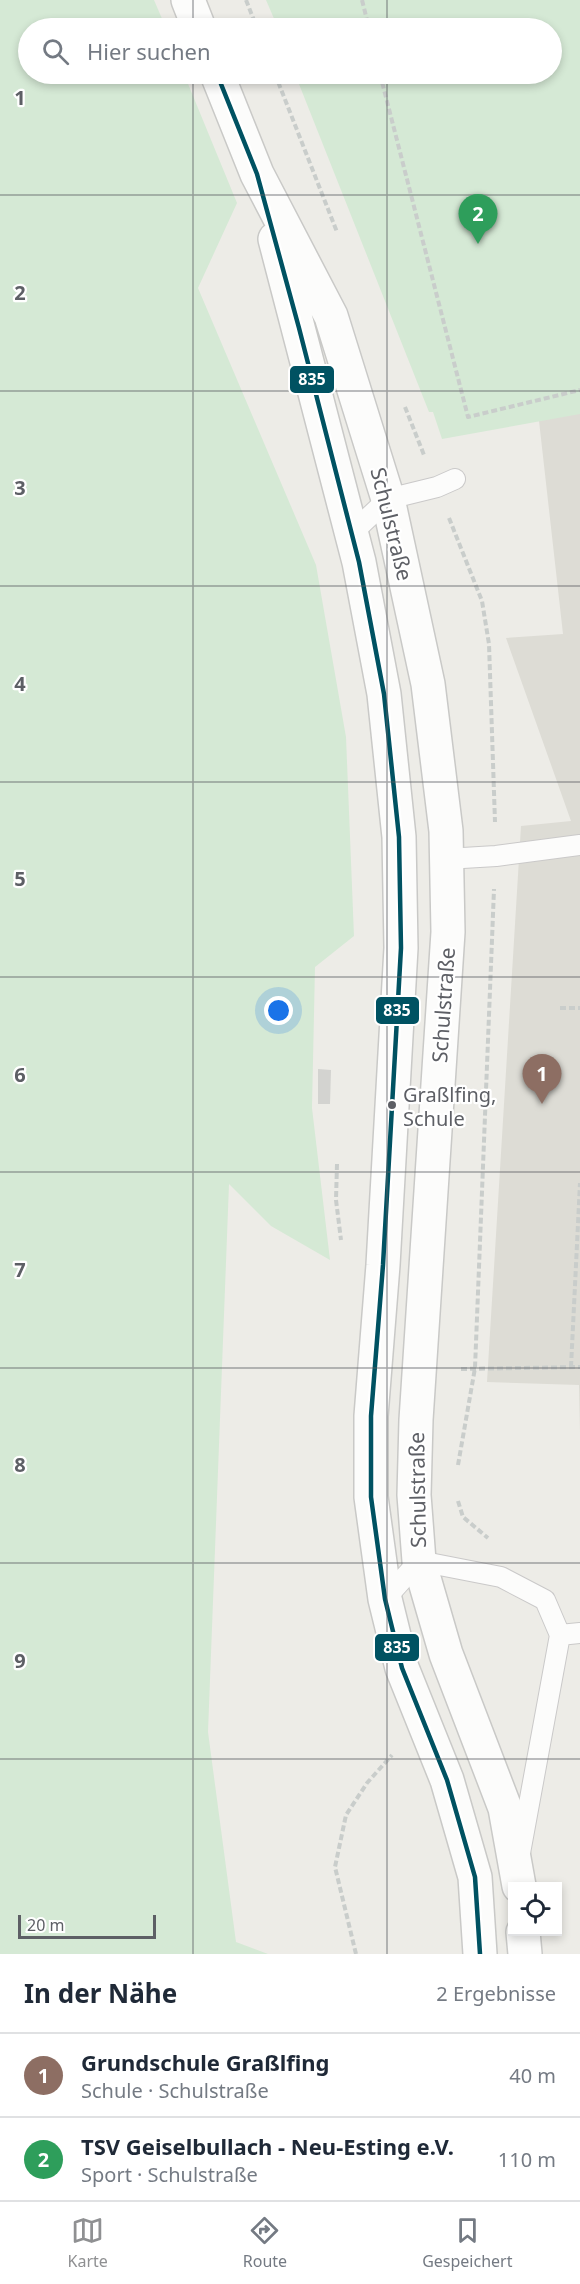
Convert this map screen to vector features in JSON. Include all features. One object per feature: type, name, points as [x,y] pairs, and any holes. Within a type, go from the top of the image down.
[{"type":"street","points":[[188,0],[195,18]]},
{"type":"street","name":"Schulstraße","points":[[221,84],[257,174],[331,316],[388,499],[428,684],[446,831],[448,932],[414,1495],[419,1561],[446,1654],[505,1808],[518,1878]]},
{"type":"street","name":"Schulstraße","points":[[257,174],[352,533],[384,694],[399,837],[401,948],[383,1265],[371,1416],[371,1497],[385,1599],[402,1668],[428,1731],[462,1827],[475,1877],[480,1954]]},
{"type":"street","points":[[523,1936],[525,1954]]},
{"type":"lane","points":[[352,533],[388,499],[437,488],[455,479]]},
{"type":"lane","points":[[446,859],[496,856],[580,846]]},
{"type":"lane","points":[[385,1599],[419,1561],[501,1577],[545,1600],[560,1635],[518,1878]]},
{"type":"lane","points":[[560,1635],[580,1633]]},
{"type":"path","points":[[246,0],[253,18]]},
{"type":"path","points":[[362,0],[366,18]]},
{"type":"path","points":[[384,84],[468,417],[580,390]]},
{"type":"path","points":[[560,1008],[580,1008]]},
{"type":"path","points":[[571,1367],[580,1184]]},
{"type":"path","points":[[420,1370],[580,1367]]},
{"type":"path","points":[[356,1954],[335,1867],[346,1815],[367,1783],[396,1751],[428,1731]]},
{"type":"shaded area","points":[[580,401],[580,1433],[579,1385],[487,1382],[521,826],[571,821],[506,638],[563,634],[538,412]]},
{"type":"green space","points":[[0,0],[154,0],[162,18],[18,18],[18,84],[188,84],[237,203],[198,288],[316,565],[346,737],[354,936],[315,967],[312,1108],[330,1260],[271,1226],[229,1184],[208,1732],[236,1942],[268,1954],[0,1954]]},
{"type":"green space","points":[[266,0],[580,0],[580,414],[442,439],[433,412],[429,412],[299,84],[562,84],[562,18],[274,18]]},
{"type":"building","points":[[318,1069],[331,1070],[330,1104],[318,1104]]},
{"type":"transit line","name":"835","points":[[221,84],[257,174],[299,328],[359,562],[384,694],[399,837],[401,948],[383,1265],[371,1416],[371,1497],[385,1599],[402,1668],[447,1780],[475,1877],[480,1954]]},
{"type":"place","name":"TSV Geiselbullach - Neu-Esting e.V.","points":[[478,244]]},
{"type":"place","name":"Grundschule Graßlfing","points":[[542,1104]]},
{"type":"place","name":"Graßlfing, Schule","points":[[392,1105]]}]
